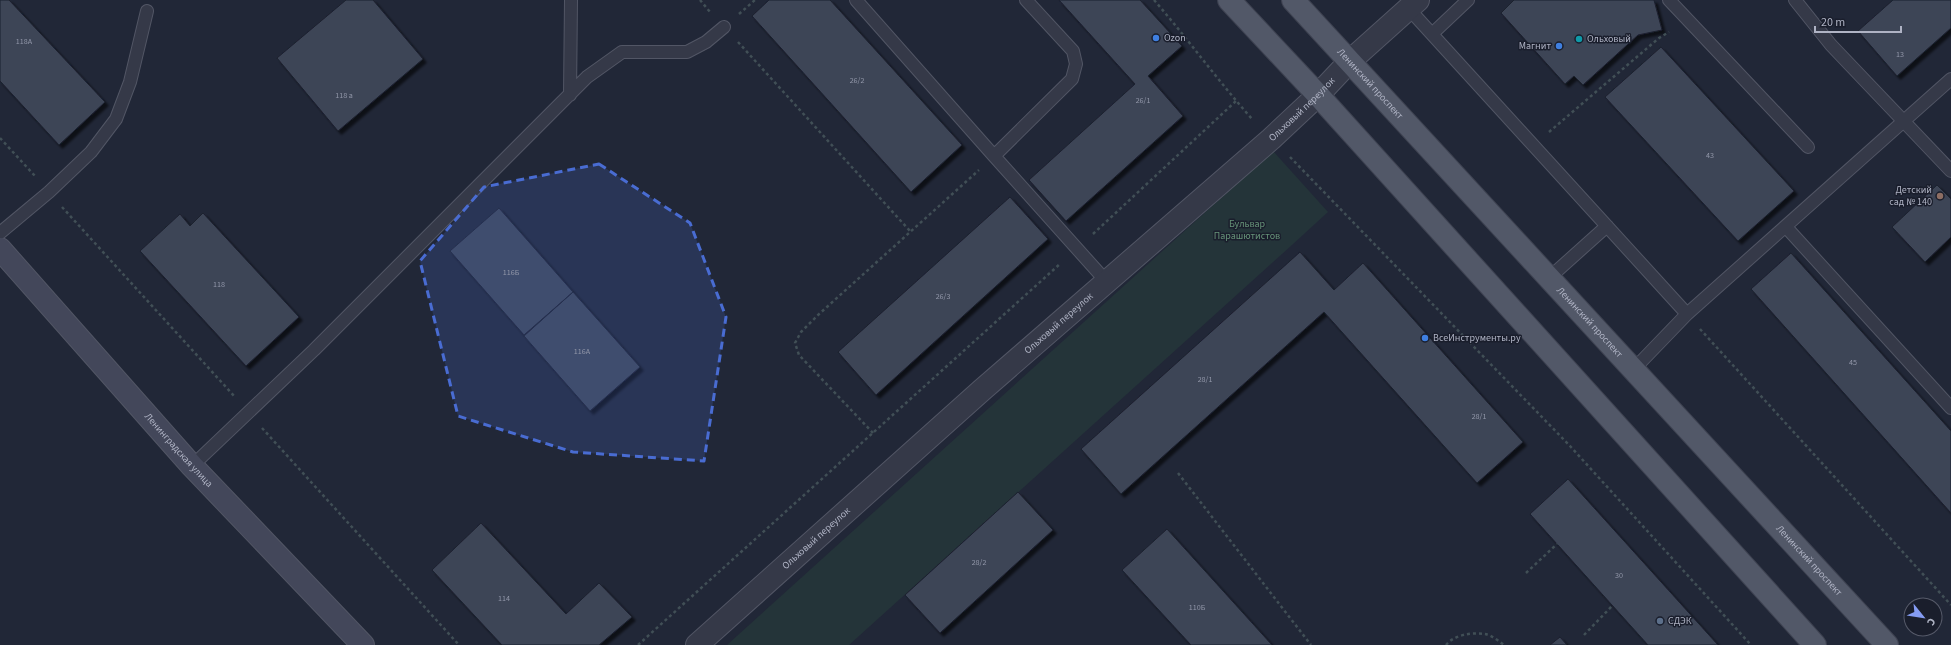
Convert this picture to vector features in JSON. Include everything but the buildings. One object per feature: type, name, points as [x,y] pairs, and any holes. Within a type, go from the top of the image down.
[{"type":"main road","points":[[1229,0],[1318,94],[1815,645]]},
{"type":"main road","name":"Ленинский проспект","points":[[1292,0],[1634,368],[1887,645]]},
{"type":"main road","name":"Ленинградская улица","points":[[0,249],[192,466],[363,645]]},
{"type":"street","name":"Ольховый переулок","points":[[697,645],[982,390],[1271,139],[1350,61],[1413,4]]},
{"type":"lane","points":[[570,94],[572,0]]},
{"type":"lane","points":[[856,0],[1106,281]]},
{"type":"lane","points":[[994,156],[1072,79],[1076,64],[1073,51],[1026,0]]},
{"type":"lane","points":[[1432,34],[1468,0]]},
{"type":"lane","points":[[1669,0],[1808,147]]},
{"type":"lane","points":[[1796,0],[1831,45],[1951,171]]},
{"type":"lane","points":[[1413,4],[1432,34],[1687,314]]},
{"type":"lane","points":[[0,233],[48,192],[91,152],[116,118],[130,82],[148,11]]},
{"type":"lane","points":[[192,466],[249,413],[497,169],[587,77],[622,52],[687,52],[706,42],[724,26]]},
{"type":"lane","points":[[1634,368],[1687,314],[1951,79]]},
{"type":"lane","points":[[1549,278],[1607,226]]},
{"type":"lane","points":[[1786,227],[1951,408]]},
{"type":"path","points":[[700,0],[910,231]]},
{"type":"path","points":[[1154,0],[1184,34],[1236,101],[1271,139],[1300,167],[1570,446],[1751,645]]},
{"type":"path","points":[[1533,145],[1659,38],[1689,20]]},
{"type":"path","points":[[638,645],[1077,248],[1236,101]]},
{"type":"path","points":[[0,138],[458,645]]},
{"type":"path","points":[[873,433],[799,355],[795,343],[801,332],[812,321],[994,156]]},
{"type":"path","points":[[1687,314],[1951,605]]},
{"type":"path","points":[[1178,473],[1311,645]]},
{"type":"path","points":[[1526,573],[1557,544]]},
{"type":"path","points":[[1584,635],[1612,606]]},
{"type":"path","points":[[1446,645],[1452,638],[1465,635],[1486,634],[1504,645]]},
{"type":"highlighted area","points":[[599,164],[690,223],[726,317],[704,461],[573,452],[458,416],[420,261],[484,187]]},
{"type":"green space","name":"Бульвар Парашютистов","points":[[1273,151],[1328,212],[1292,245],[849,645],[727,645]]},
{"type":"place","name":"Ozon","points":[[1156,38]]},
{"type":"place","name":"Ольховый","points":[[1579,39]]},
{"type":"place","name":"Магнит","points":[[1559,46]]},
{"type":"place","name":"Детский сад № 140","points":[[1940,196]]},
{"type":"place","name":"ВсеИнструменты.ру","points":[[1425,338]]},
{"type":"place","name":"СДЭК","points":[[1660,621]]}]
